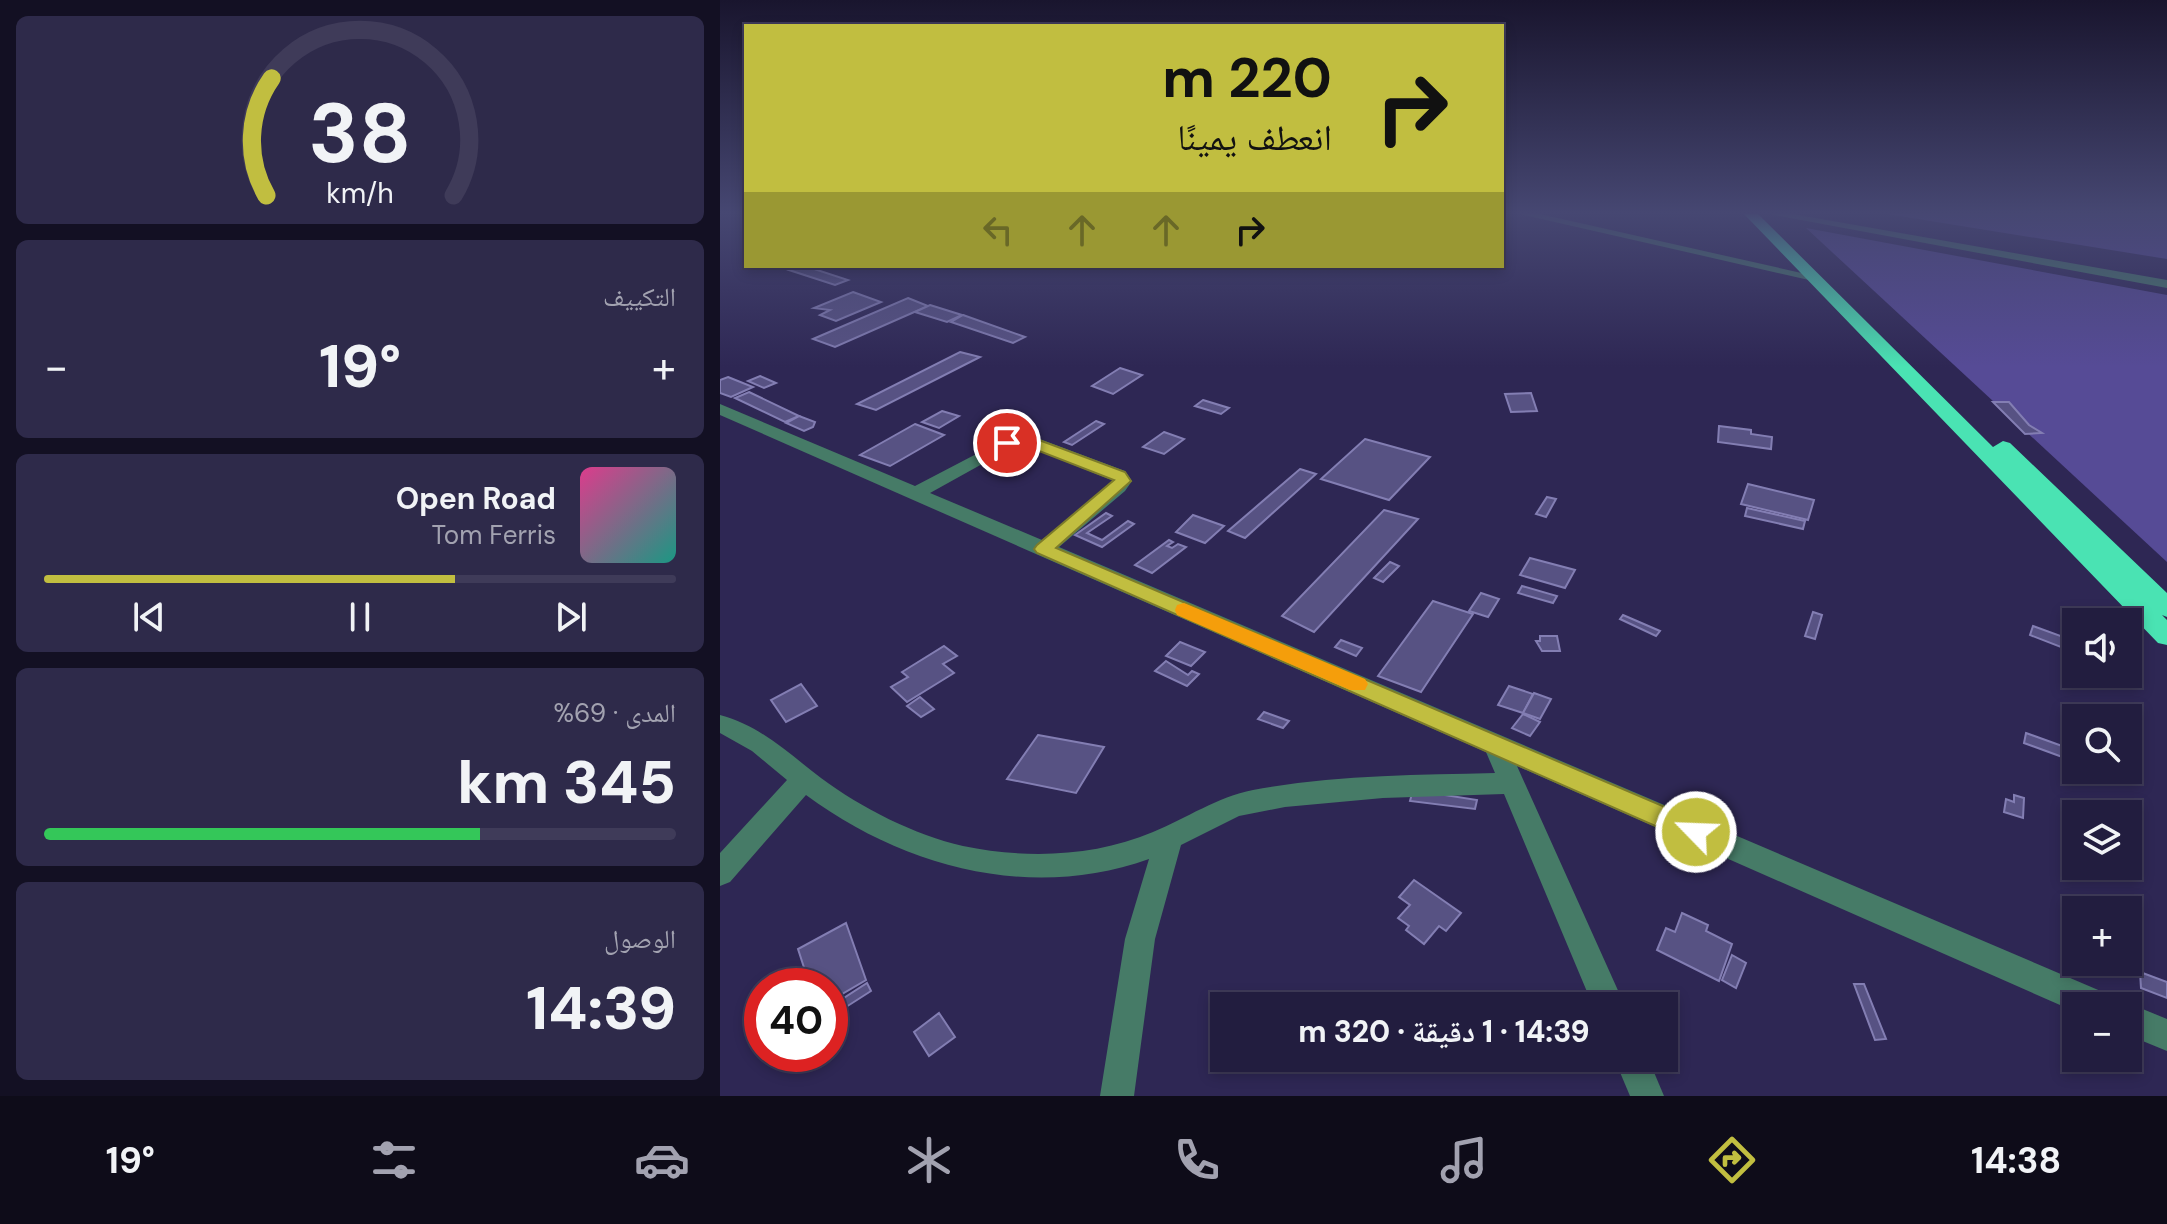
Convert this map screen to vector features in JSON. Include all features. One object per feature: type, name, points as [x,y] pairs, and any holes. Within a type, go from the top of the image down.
[{"type":"highway","points":[[1799,265],[2167,636]]},
{"type":"highway","points":[[1820,265],[2167,608]]},
{"type":"street","points":[[1759,265],[1809,276]]},
{"type":"street","points":[[2061,265],[2167,284]]},
{"type":"street","points":[[720,409],[2067,992]]},
{"type":"street","points":[[914,494],[1007,443],[1019,441],[1031,442],[1119,475],[1123,481],[1118,487],[1044,549]]},
{"type":"street","points":[[720,724],[743,733],[825,795],[921,844],[959,857],[1036,868],[1072,866],[1120,857],[1169,838],[1216,813],[1250,801],[1353,790],[1513,783]]},
{"type":"street","points":[[1495,744],[1603,992]]},
{"type":"street","points":[[720,873],[804,779]]},
{"type":"street","points":[[1117,1096],[1140,939],[1169,838]]},
{"type":"street","points":[[2142,1025],[2167,1035]]},
{"type":"street","points":[[1637,1072],[1647,1096]]},
{"type":"shaded area","points":[[1846,265],[2006,265],[2167,295],[2167,562]]},
{"type":"building","points":[[811,268],[848,280],[835,285],[789,270]]},
{"type":"building","points":[[853,292],[881,302],[836,321],[820,315],[830,310],[814,308]]},
{"type":"building","points":[[908,298],[928,306],[835,347],[813,339]]},
{"type":"building","points":[[930,305],[962,315],[947,322],[915,312]]},
{"type":"building","points":[[963,315],[1025,337],[1013,343],[951,322]]},
{"type":"building","points":[[960,352],[980,357],[876,410],[857,404]]},
{"type":"building","points":[[1120,368],[1142,375],[1113,394],[1092,386]]},
{"type":"building","points":[[760,376],[776,383],[764,388],[748,381]]},
{"type":"building","points":[[728,377],[753,387],[731,397],[720,393],[720,380]]},
{"type":"building","points":[[749,392],[799,416],[785,422],[735,398]]},
{"type":"building","points":[[1531,393],[1537,411],[1511,412],[1505,394]]},
{"type":"building","points":[[1203,400],[1229,408],[1221,414],[1195,406]]},
{"type":"building","points":[[1993,402],[2009,402],[2029,425],[2042,433],[2025,434]]},
{"type":"building","points":[[942,411],[959,416],[939,428],[922,422]]},
{"type":"building","points":[[799,416],[815,422],[813,427],[804,431],[786,423]]},
{"type":"building","points":[[1096,421],[1104,424],[1072,445],[1064,442]]},
{"type":"building","points":[[915,424],[944,435],[890,466],[860,455]]},
{"type":"building","points":[[1719,426],[1751,430],[1751,434],[1772,437],[1771,449],[1718,442]]},
{"type":"building","points":[[1164,432],[1184,439],[1164,454],[1143,447]]},
{"type":"building","points":[[1365,439],[1430,457],[1389,500],[1321,479]]},
{"type":"building","points":[[1300,469],[1316,474],[1245,538],[1228,531]]},
{"type":"building","points":[[1748,484],[1814,500],[1808,520],[1741,504]]},
{"type":"building","points":[[1547,497],[1556,499],[1546,517],[1536,514]]},
{"type":"building","points":[[1747,508],[1805,521],[1803,529],[1745,516]]},
{"type":"building","points":[[1384,510],[1418,519],[1314,632],[1282,616]]},
{"type":"building","points":[[1106,513],[1112,516],[1087,533],[1102,540],[1128,521],[1134,524],[1102,547],[1075,535]]},
{"type":"building","points":[[1193,515],[1224,526],[1205,543],[1176,532]]},
{"type":"building","points":[[1169,540],[1173,542],[1167,546],[1172,548],[1178,544],[1186,547],[1152,573],[1135,565]]},
{"type":"building","points":[[1530,558],[1575,570],[1565,588],[1520,575]]},
{"type":"building","points":[[1390,562],[1399,566],[1383,582],[1374,578]]},
{"type":"building","points":[[1522,586],[1557,596],[1553,603],[1518,593]]},
{"type":"building","points":[[1481,593],[1499,599],[1488,617],[1469,611]]},
{"type":"building","points":[[1433,601],[1473,614],[1421,692],[1378,676]]},
{"type":"building","points":[[1813,612],[1822,615],[1815,639],[1805,636]]},
{"type":"building","points":[[1623,615],[1660,631],[1656,636],[1620,619]]},
{"type":"building","points":[[2033,626],[2062,636],[2062,647],[2030,635]]},
{"type":"building","points":[[1540,636],[1557,636],[1560,651],[1542,651],[1536,641],[1540,641]]},
{"type":"building","points":[[1341,640],[1362,648],[1356,656],[1335,647]]},
{"type":"building","points":[[1180,642],[1205,652],[1191,666],[1166,656]]},
{"type":"building","points":[[944,646],[957,656],[943,664],[954,673],[907,702],[891,687],[908,677],[902,672]]},
{"type":"building","points":[[1166,661],[1188,675],[1192,671],[1199,674],[1187,686],[1155,671]]},
{"type":"building","points":[[801,684],[817,706],[786,722],[771,700]]},
{"type":"building","points":[[1509,686],[1533,694],[1523,713],[1498,705]]},
{"type":"building","points":[[1534,693],[1551,699],[1540,719],[1523,713]]},
{"type":"building","points":[[920,697],[934,709],[921,717],[907,706]]},
{"type":"building","points":[[1264,712],[1289,721],[1283,728],[1258,719]]},
{"type":"building","points":[[1523,714],[1540,722],[1530,736],[1512,728]]},
{"type":"building","points":[[2026,733],[2062,746],[2062,757],[2024,743]]},
{"type":"building","points":[[1038,735],[1104,747],[1076,793],[1007,779]]},
{"type":"building","points":[[1413,790],[1477,800],[1475,809],[1410,801]]},
{"type":"building","points":[[2014,795],[2024,798],[2023,818],[2004,812],[2006,799],[2014,802]]},
{"type":"building","points":[[1414,880],[1461,913],[1446,931],[1439,926],[1424,944],[1406,930],[1409,926],[1398,918],[1410,905],[1399,897]]},
{"type":"building","points":[[1682,913],[1708,925],[1706,931],[1732,944],[1719,981],[1657,950],[1666,928],[1675,932]]},
{"type":"building","points":[[846,923],[866,980],[848,990],[848,968],[804,968],[798,949]]},
{"type":"building","points":[[1732,955],[1746,963],[1736,988],[1722,980]]},
{"type":"building","points":[[2142,973],[2167,982],[2167,998],[2141,988]]},
{"type":"building","points":[[867,983],[871,991],[848,1006],[848,995]]},
{"type":"building","points":[[1854,984],[1864,984],[1886,1039],[1875,1040]]},
{"type":"building","points":[[939,1013],[955,1037],[929,1056],[914,1032]]},
{"type":"slow traffic","points":[[1184,610],[1357,684]]},
{"type":"route","points":[[1007,443],[1031,442],[1119,475],[1123,481],[1044,549],[1696,832]]}]
